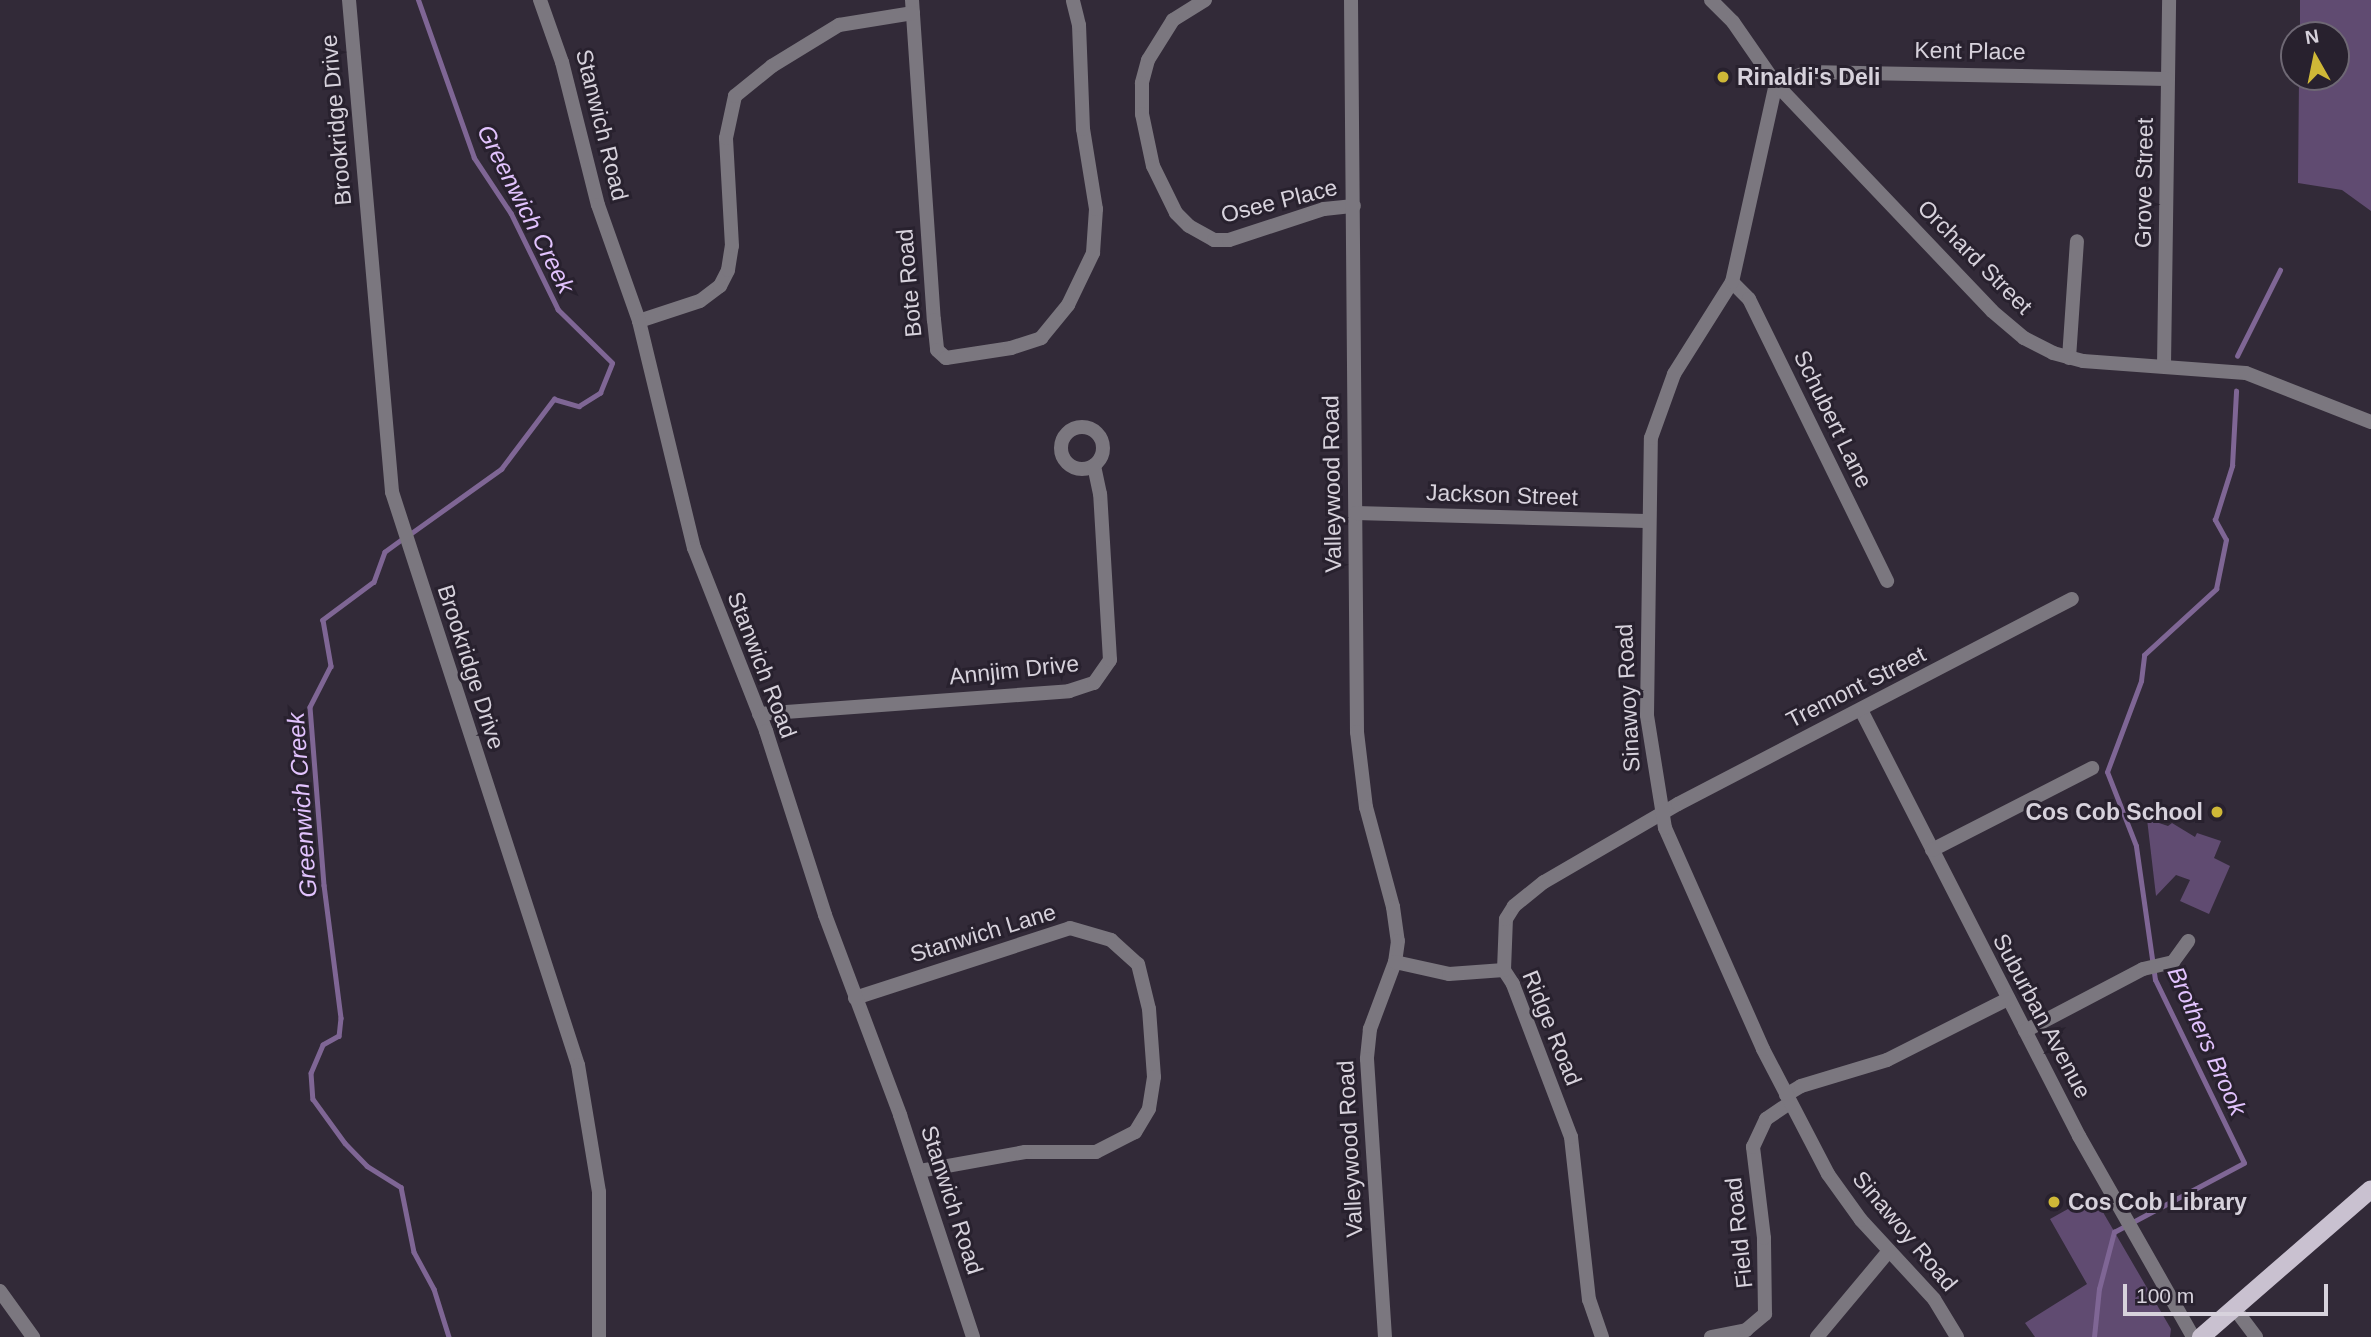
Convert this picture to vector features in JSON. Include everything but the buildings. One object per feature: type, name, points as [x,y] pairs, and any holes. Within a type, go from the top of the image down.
[{"type":"main road","points":[[2201,1337],[2371,1189]]},
{"type":"street","name":"Brookridge Drive","points":[[349,0],[390,483],[409,551],[578,1065],[599,1192],[603,1272],[599,1337]]},
{"type":"street","name":"Stanwich Road","points":[[540,0],[560,54],[598,205],[639,321],[687,528],[759,714],[855,998],[919,1171],[973,1337]]},
{"type":"street","name":"Osee Place","points":[[1205,0],[1173,20],[1148,60],[1142,83],[1142,114],[1153,166],[1176,213],[1189,226],[1214,240],[1229,240],[1324,209],[1354,206]]},
{"type":"street","name":"Valleywood Road","points":[[1351,0],[1360,771],[1393,906],[1395,962],[1370,1029],[1367,1059],[1385,1337]]},
{"type":"street","name":"Orchard Street","points":[[1711,0],[1732,22],[1776,84],[2003,321],[2036,345],[2069,358],[2164,366],[2266,379],[2371,422]]},
{"type":"street","name":"Grove Street","points":[[2164,366],[2169,0]]},
{"type":"street","name":"Bote Road","points":[[912,6],[936,340],[937,350],[946,358],[1011,348],[1041,338],[1068,305],[1089,265],[1097,237],[1096,209],[1083,129],[1079,25],[1073,1]]},
{"type":"street","points":[[639,321],[700,301],[720,286],[728,270],[732,246],[726,138],[735,96],[756,77],[839,25],[912,6]]},
{"type":"street","name":"Kent Place","points":[[1776,84],[1807,72],[2167,79]]},
{"type":"street","name":"Sinawoy Road","points":[[1776,84],[1732,282],[1661,402],[1649,451],[1646,521],[1648,737],[1662,815],[1680,866],[1788,1100],[1842,1196],[1934,1299],[1957,1337]]},
{"type":"street","points":[[2069,358],[2077,241]]},
{"type":"street","name":"Schubert Lane","points":[[1732,282],[1749,299],[1887,581]]},
{"type":"street","name":"Annjim Drive","points":[[759,714],[1069,691],[1094,684],[1110,660],[1100,494],[1094,466]]},
{"type":"street","name":"Jackson Street","points":[[1356,513],[1646,521]]},
{"type":"street","name":"Tremont Street","points":[[1662,815],[2072,599]]},
{"type":"street","name":"Suburban Avenue","points":[[1861,710],[2132,1235],[2193,1337]]},
{"type":"street","points":[[1931,850],[2092,768]]},
{"type":"street","name":"Ridge Road","points":[[1602,1337],[1589,1300],[1571,1137],[1513,984],[1504,970],[1506,919],[1522,898],[1662,815]]},
{"type":"street","name":"Stanwich Lane","points":[[855,998],[1069,928],[1111,940],[1138,964],[1150,1009],[1154,1077],[1149,1109],[1135,1132],[1096,1152],[1026,1152],[919,1171]]},
{"type":"street","points":[[2025,1031],[2143,969],[2173,962],[2188,941]]},
{"type":"street","points":[[1395,962],[1448,974],[1504,970]]},
{"type":"street","points":[[1788,1100],[1801,1086],[1887,1060],[2008,999]]},
{"type":"street","name":"Field Road","points":[[1711,1337],[1746,1330],[1765,1314],[1764,1238],[1753,1147],[1766,1119],[1788,1100]]},
{"type":"street","points":[[1817,1337],[1889,1251]]},
{"type":"street","points":[[0,1291],[33,1337]]},
{"type":"street","points":[[2235,1309],[2256,1337]]},
{"type":"shaded area","points":[[2300,0],[2371,0],[2371,211],[2342,190],[2298,183],[2299,91],[2350,91],[2350,21],[2300,21]]},
{"type":"shaded area","points":[[2147,819],[2168,826],[2172,823],[2195,837],[2197,833],[2221,841],[2214,858],[2230,866],[2209,914],[2180,901],[2190,880],[2176,875],[2156,896]]},
{"type":"shaded area","points":[[2093,1195],[2171,1329],[2170,1337],[2035,1337],[2025,1323],[2087,1284],[2050,1219]]},
{"type":"waterway","name":"Greenwich Creek","points":[[410,534],[501,469],[554,399],[579,406],[600,393],[612,363],[558,310],[511,214],[474,158],[418,0]]},
{"type":"waterway","name":"Brothers Brook","points":[[2237,356],[2280,270]]},
{"type":"waterway","name":"Brothers Brook","points":[[2094,1337],[2099,1289],[2114,1232],[2244,1163],[2155,980],[2136,846],[2107,772],[2141,681],[2144,655],[2216,589],[2226,540],[2215,520],[2232,466],[2236,391]]},
{"type":"waterway","name":"Greenwich Creek","points":[[403,539],[385,552],[374,582],[323,620],[331,666],[310,707],[324,885],[341,1018],[339,1036],[323,1045],[311,1073],[313,1099],[345,1143],[367,1166],[401,1187],[414,1252],[434,1289],[449,1337]]},
{"type":"place","name":"Rinaldi's Deli","points":[[1723,77]]},
{"type":"place","name":"Cos Cob School","points":[[2217,812]]},
{"type":"place","name":"Cos Cob Library","points":[[2054,1202]]}]
